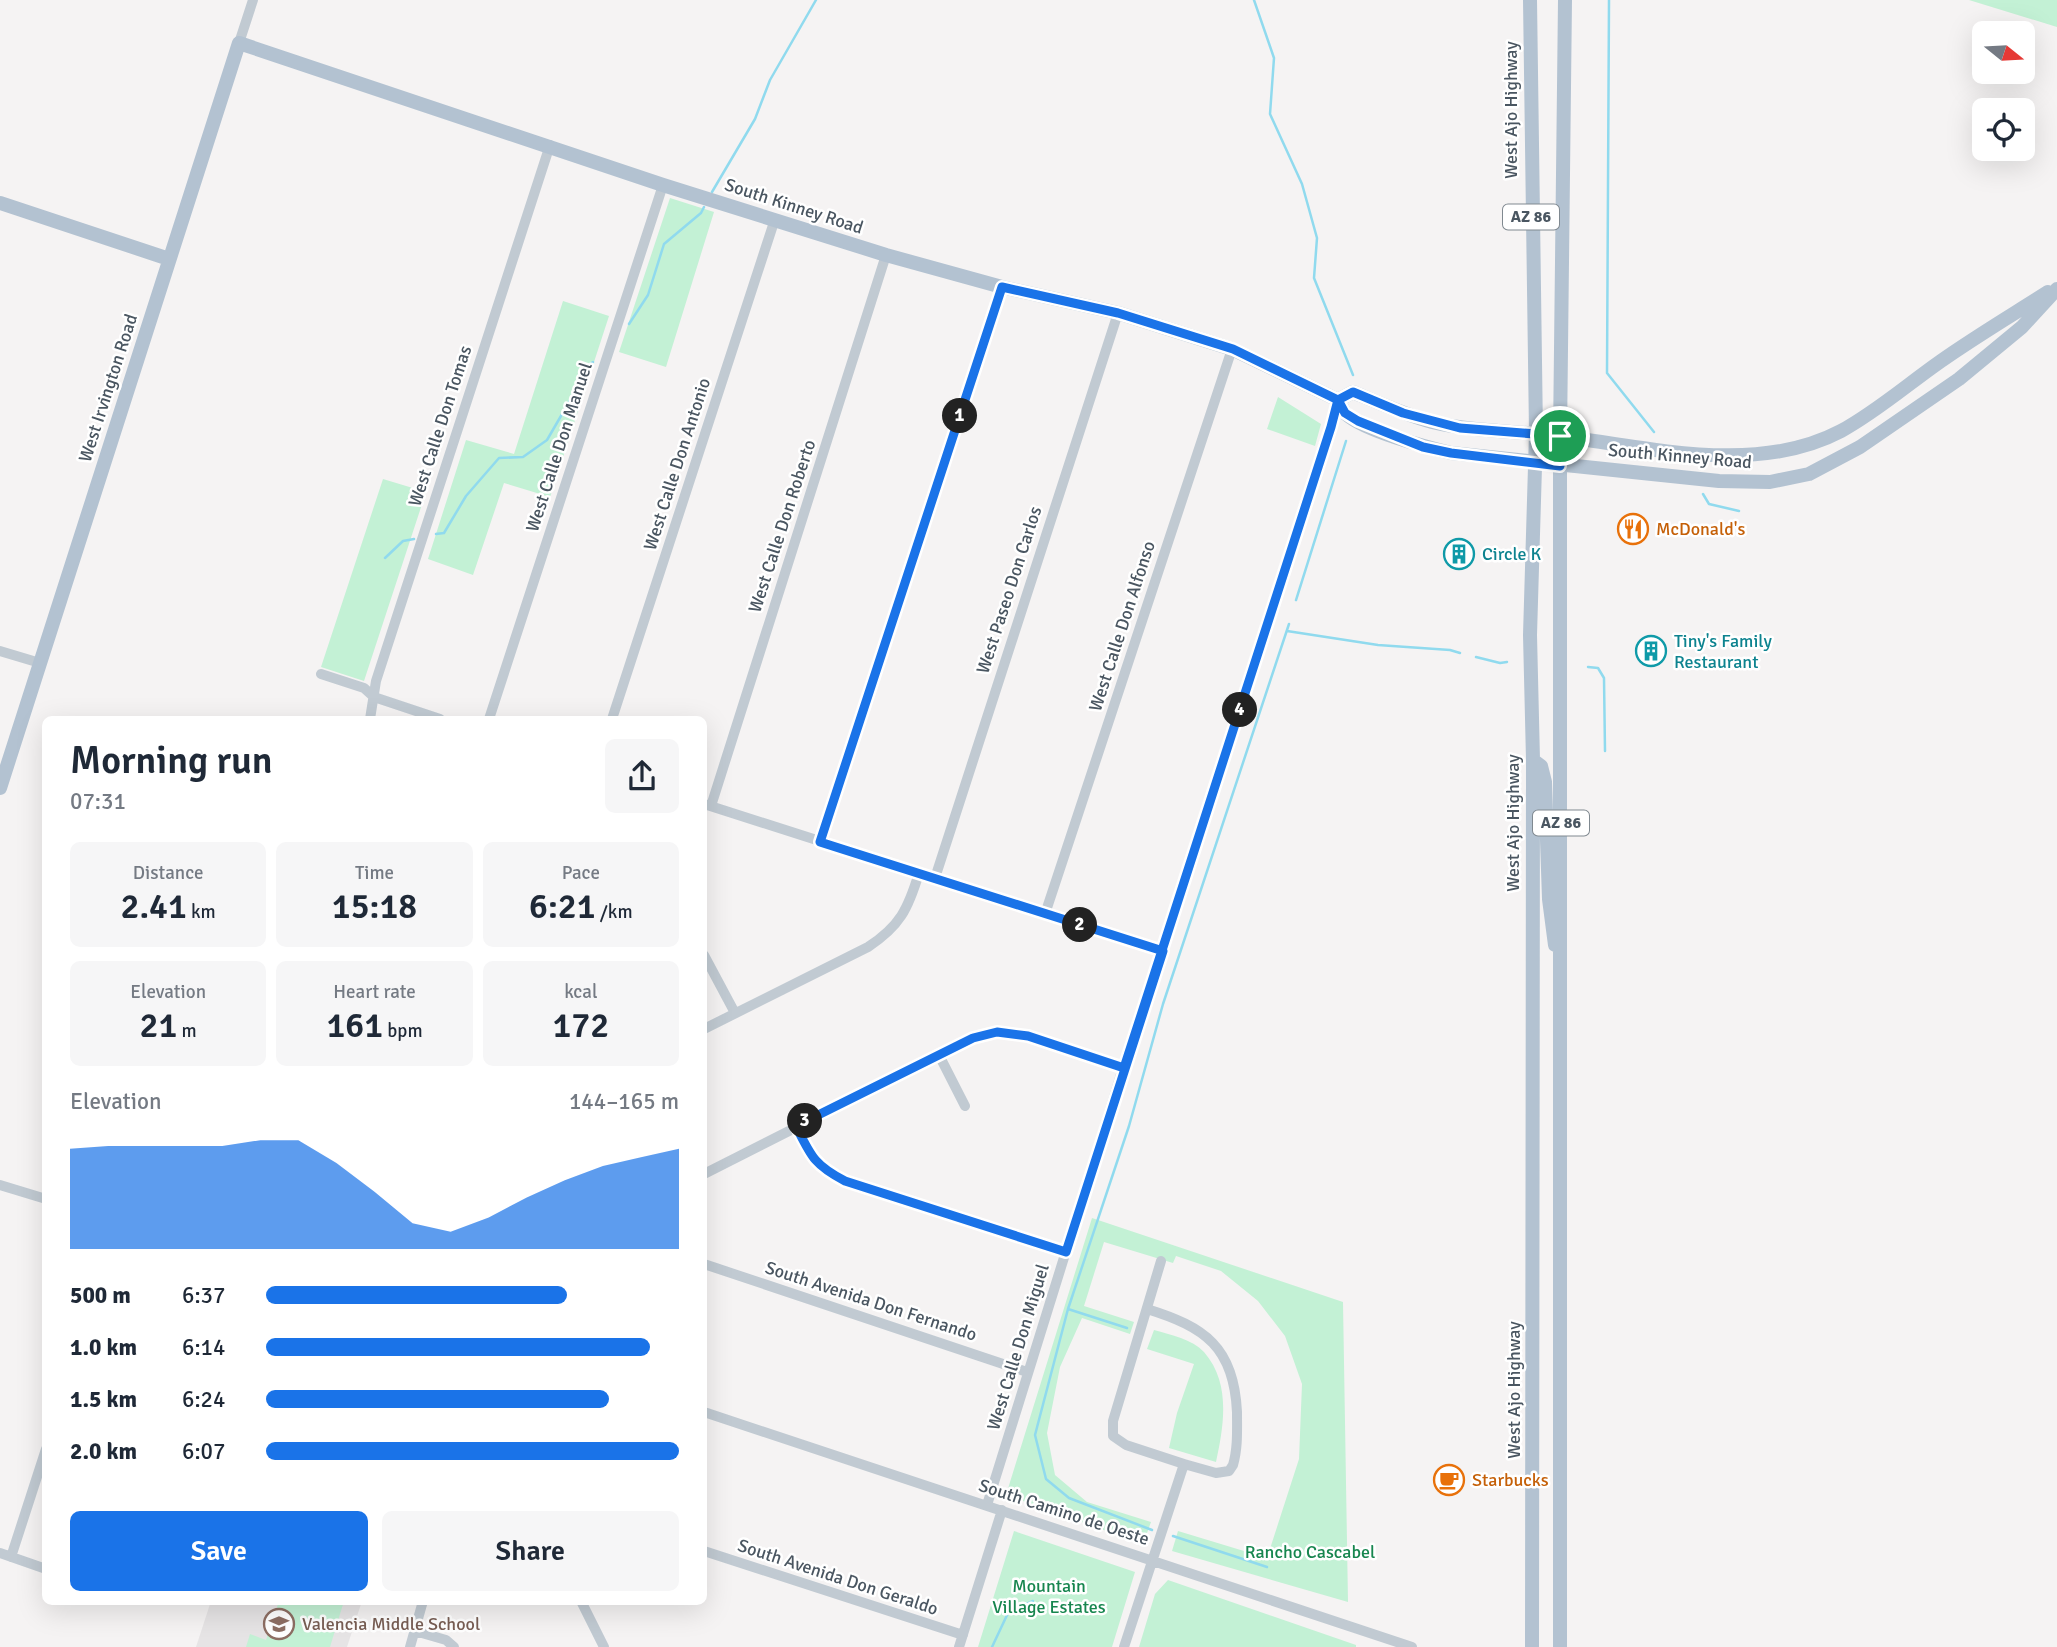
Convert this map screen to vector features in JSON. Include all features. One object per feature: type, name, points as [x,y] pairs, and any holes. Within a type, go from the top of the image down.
[{"type":"main road","name":"West Ajo Highway","points":[[1530,0],[1536,433],[1530,635],[1533,760],[1532,1647]]},
{"type":"main road","name":"AZ 86","points":[[1560,1647],[1560,436],[1565,0]]},
{"type":"main road","name":"South Kinney Road","points":[[239,43],[663,185],[886,255],[1002,287],[1118,313],[1232,349],[1338,400],[1345,413],[1358,421],[1423,447],[1535,463],[1743,482],[1770,482],[1809,474],[1860,447],[1959,379],[2022,327],[2057,287]]},
{"type":"main road","name":"West Irvington Road","points":[[0,788],[239,43]]},
{"type":"main road","points":[[0,203],[169,259]]},
{"type":"main road","name":"South Kinney Road","points":[[1338,400],[1353,392],[1430,422],[1460,428],[1536,433],[1653,449],[1730,455],[1762,454],[1805,445],[1840,431],[1952,354],[2057,287]]},
{"type":"main road","points":[[1533,760],[1541,766],[1545,782],[1549,909],[1553,939],[1561,967]]},
{"type":"street","name":"West Irvington Road","points":[[239,43],[253,0]]},
{"type":"street","name":"West Calle Don Tomas","points":[[371,716],[376,681],[550,145]]},
{"type":"street","name":"West Calle Don Manuel","points":[[490,716],[663,185]]},
{"type":"street","name":"West Calle Don Antonio","points":[[613,716],[775,219]]},
{"type":"street","name":"West Calle Don Roberto","points":[[707,805],[886,255]]},
{"type":"street","points":[[820,842],[1002,287]]},
{"type":"street","name":"West Paseo Don Carlos","points":[[935,878],[1118,313]]},
{"type":"street","name":"West Calle Don Alfonso","points":[[1045,914],[1232,349]]},
{"type":"street","name":"West Calle Don Miguel","points":[[987,1505],[1027,1372],[1338,400]]},
{"type":"street","points":[[0,651],[40,663]]},
{"type":"street","points":[[321,674],[364,688],[374,697],[431,716]]},
{"type":"street","points":[[707,805],[1163,951]]},
{"type":"street","points":[[707,1028],[868,947],[886,935],[901,920],[910,904],[919,873]]},
{"type":"street","points":[[707,960],[736,1013]]},
{"type":"street","points":[[707,1172],[973,1038],[997,1032],[1028,1036],[1124,1068]]},
{"type":"street","points":[[939,1055],[965,1106]]},
{"type":"street","points":[[796,1126],[812,1158],[825,1171],[845,1181],[1066,1252]]},
{"type":"street","points":[[0,1185],[42,1198]]},
{"type":"street","points":[[1147,1309],[1192,1325],[1212,1340],[1226,1358],[1233,1378],[1237,1429],[1236,1455],[1231,1474],[1216,1473],[1126,1446],[1113,1436],[1113,1421],[1161,1261]]},
{"type":"street","name":"South Avenida Don Fernando","points":[[707,1265],[1027,1372]]},
{"type":"street","name":"South Camino de Oeste","points":[[707,1413],[1412,1647]]},
{"type":"street","points":[[42,1459],[5,1555],[42,1568]]},
{"type":"street","points":[[1124,1647],[1184,1464]]},
{"type":"street","points":[[959,1647],[1002,1510]]},
{"type":"street","name":"South Avenida Don Geraldo","points":[[707,1552],[962,1635]]},
{"type":"street","points":[[410,1647],[423,1605]]},
{"type":"street","points":[[583,1605],[604,1647]]},
{"type":"street","points":[[415,1631],[446,1640],[454,1647]]},
{"type":"shaded area","name":"Valencia Middle School","points":[[210,1605],[361,1605],[347,1647],[196,1647]]},
{"type":"green space","points":[[1969,0],[2057,0],[2057,27]]},
{"type":"green space","points":[[670,198],[714,212],[666,367],[619,352]]},
{"type":"green space","points":[[563,301],[609,316],[550,497],[504,483],[473,575],[428,559],[466,440],[514,454]]},
{"type":"green space","points":[[1278,397],[1321,424],[1315,446],[1267,429]]},
{"type":"green space","points":[[383,479],[426,492],[364,681],[321,667]]},
{"type":"green space","name":"Rancho Cascabel","points":[[1092,1218],[1343,1302],[1348,1602],[1172,1551],[1178,1531],[1267,1558],[1299,1459],[1302,1384],[1285,1336],[1258,1301],[1221,1271],[1176,1256],[1173,1263],[1104,1242],[1084,1306],[1134,1322],[1130,1334],[1082,1318],[1060,1367],[1047,1433],[1055,1475],[1087,1502],[1151,1522],[1143,1544],[1006,1495]]},
{"type":"green space","points":[[1154,1330],[1194,1344],[1213,1364],[1222,1391],[1223,1405],[1216,1462],[1169,1448],[1177,1413],[1194,1364],[1147,1349]]},
{"type":"green space","name":"Mountain Village Estates","points":[[1014,1531],[1135,1572],[1112,1647],[978,1647]]},
{"type":"green space","points":[[1168,1580],[1356,1647],[1139,1647],[1155,1594]]},
{"type":"green space","points":[[278,1605],[343,1605],[330,1647],[246,1647],[250,1634],[266,1640]]},
{"type":"waterway","points":[[712,192],[755,119],[770,80],[816,0]]},
{"type":"waterway","points":[[1254,0],[1274,58],[1270,114],[1302,184],[1317,238],[1314,278],[1353,375]]},
{"type":"waterway","points":[[1609,0],[1607,373],[1654,432]]},
{"type":"waterway","points":[[629,324],[648,295],[664,244],[701,213],[704,207]]},
{"type":"waterway","points":[[436,534],[444,533],[466,496],[499,458],[523,457],[547,440],[572,397],[581,372],[593,362]]},
{"type":"waterway","points":[[1296,600],[1346,441]]},
{"type":"waterway","points":[[1703,494],[1709,504],[1739,511]]},
{"type":"waterway","points":[[385,558],[403,541],[414,539]]},
{"type":"waterway","points":[[1152,1530],[1069,1498],[1046,1479],[1035,1435],[1068,1309],[1129,1126],[1163,1004],[1289,624]]},
{"type":"waterway","points":[[1287,631],[1378,645],[1460,653]]},
{"type":"waterway","points":[[1476,657],[1500,663],[1507,662]]},
{"type":"waterway","points":[[1588,667],[1598,668],[1604,678],[1605,751]]},
{"type":"waterway","points":[[1068,1309],[1127,1328]]},
{"type":"waterway","points":[[1173,1536],[1267,1567]]},
{"type":"waterway","points":[[992,1647],[1008,1613],[1033,1601]]},
{"type":"place","name":"McDonald's","points":[[1633,529]]},
{"type":"place","name":"Circle K","points":[[1459,554]]},
{"type":"place","name":"Tiny's Family Restaurant","points":[[1651,651]]},
{"type":"place","name":"Starbucks","points":[[1449,1480]]},
{"type":"place","name":"Valencia Middle School","points":[[279,1624]]},
{"type":"route","points":[[1560,436],[1460,428],[1430,422],[1353,392],[1338,400],[1233,349],[1118,313],[1002,287],[820,842],[1163,951],[1066,1252],[845,1181],[825,1171],[812,1158],[796,1126],[973,1038],[997,1032],[1028,1036],[1124,1068],[1163,951],[1331,427],[1338,400],[1345,413],[1358,421],[1423,447],[1451,453],[1560,466],[1560,436]]}]
